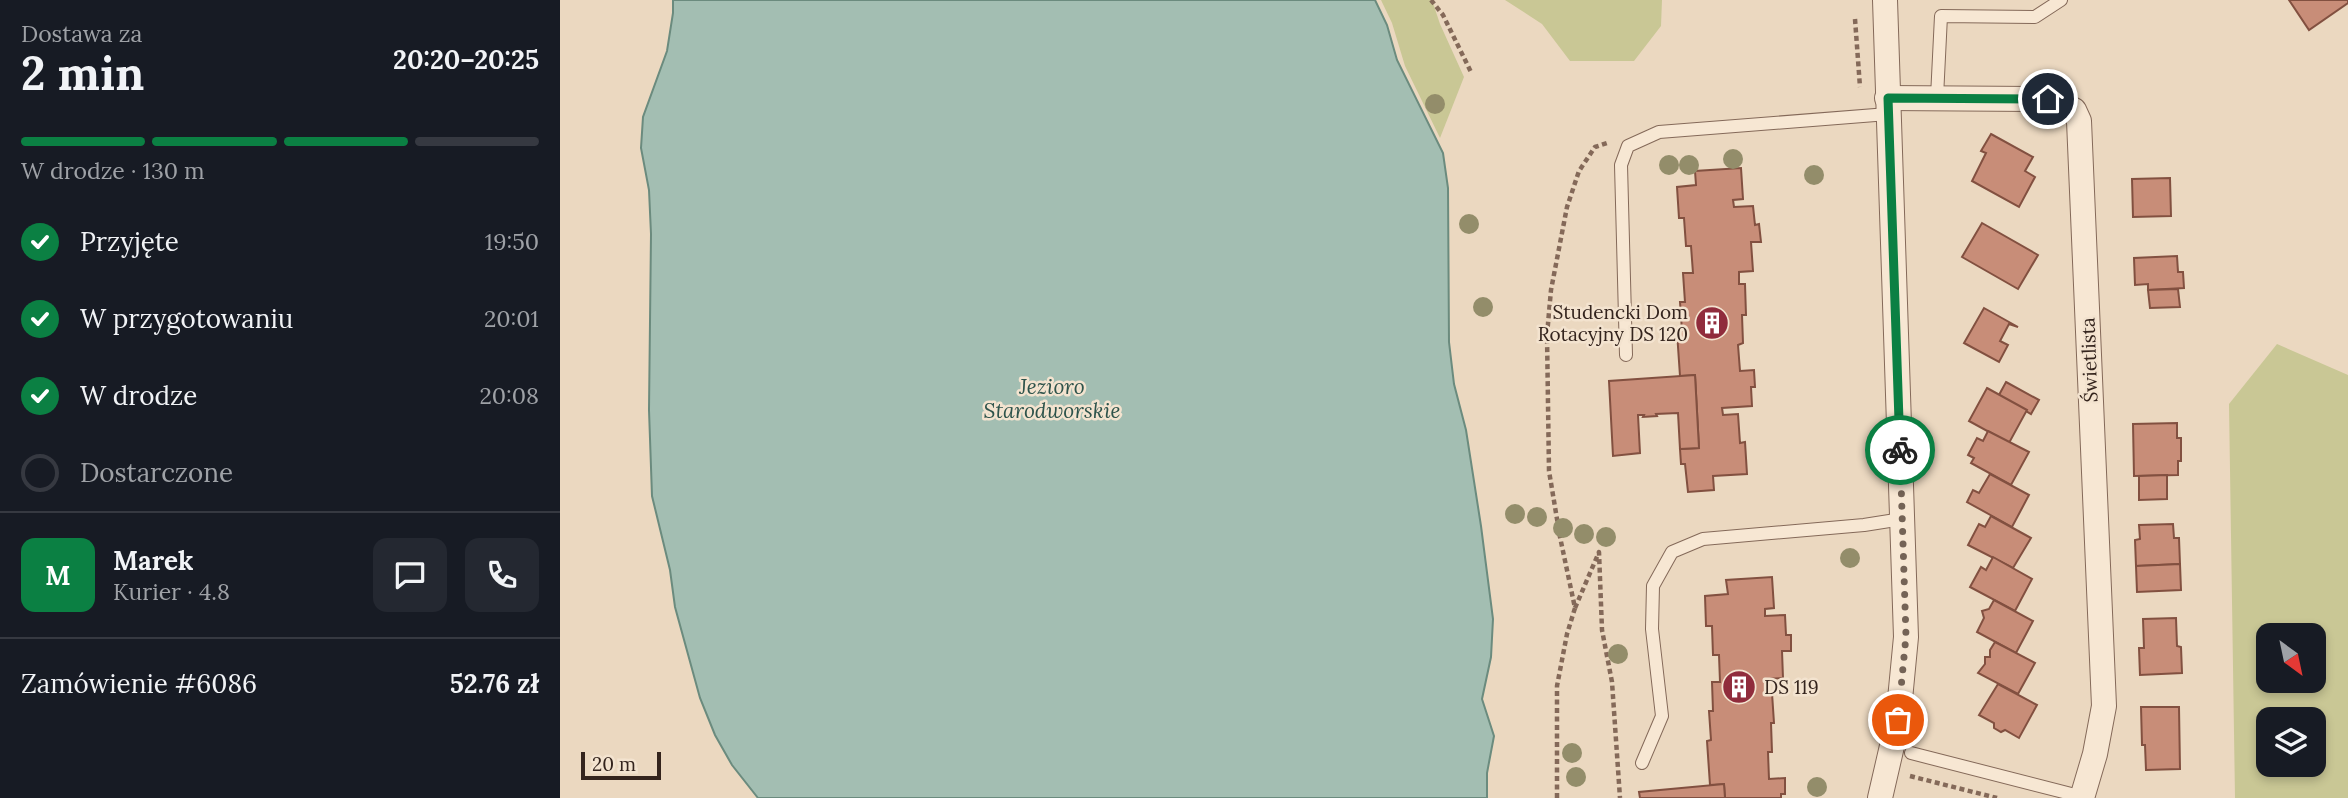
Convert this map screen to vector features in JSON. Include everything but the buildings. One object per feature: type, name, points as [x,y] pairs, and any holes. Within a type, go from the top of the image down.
[{"type":"street","points":[[1880,798],[1898,720],[1906,636],[1885,0]]},
{"type":"street","name":"Świetlista","points":[[1888,106],[1937,97],[2048,99],[2074,110],[2079,121],[2104,706],[2097,744],[2082,797]]},
{"type":"lane","points":[[1937,97],[1941,16],[2035,17],[2061,0]]},
{"type":"lane","points":[[1626,355],[1622,165],[1628,146],[1659,132],[1854,117],[1888,106]]},
{"type":"lane","points":[[1642,763],[1662,716],[1652,629],[1653,586],[1672,552],[1703,539],[1864,525],[1902,519]]},
{"type":"lane","name":"Świetlista","points":[[1911,753],[2082,797]]},
{"type":"path","points":[[1431,0],[1443,15],[1471,72]]},
{"type":"path","points":[[1854,117],[1861,104],[1855,19]]},
{"type":"path","points":[[1575,608],[1549,471],[1547,335],[1551,289],[1567,206],[1579,171],[1595,147],[1619,138]]},
{"type":"path","points":[[1557,798],[1557,686],[1575,608],[1599,552],[1602,631],[1612,682],[1620,798]]},
{"type":"path","points":[[1906,775],[1997,798]]},
{"type":"shaded area","points":[[1381,0],[1432,0],[1464,77],[1440,138],[1405,66],[1392,23]]},
{"type":"shaded area","points":[[1505,0],[1662,0],[1661,26],[1634,61],[1570,61],[1542,24]]},
{"type":"shaded area","points":[[2277,344],[2348,375],[2348,798],[2235,798],[2229,404]]},
{"type":"water","name":"Jezioro Starodworskie","points":[[673,0],[1375,0],[1387,25],[1397,60],[1443,153],[1448,188],[1449,342],[1454,384],[1466,430],[1493,619],[1491,657],[1482,699],[1494,736],[1487,773],[1487,798],[758,798],[732,765],[715,735],[700,698],[675,607],[670,570],[652,496],[649,410],[651,234],[649,190],[641,148],[643,117],[667,51]]},
{"type":"way so far","points":[[1898,720],[1906,636],[1900,450]]},
{"type":"place","name":"Studencki Dom Rotacyjny DS 120","points":[[1712,323]]},
{"type":"place","name":"DS 119","points":[[1739,687]]},
{"type":"route","points":[[1900,450],[1888,98],[2048,99]]}]
